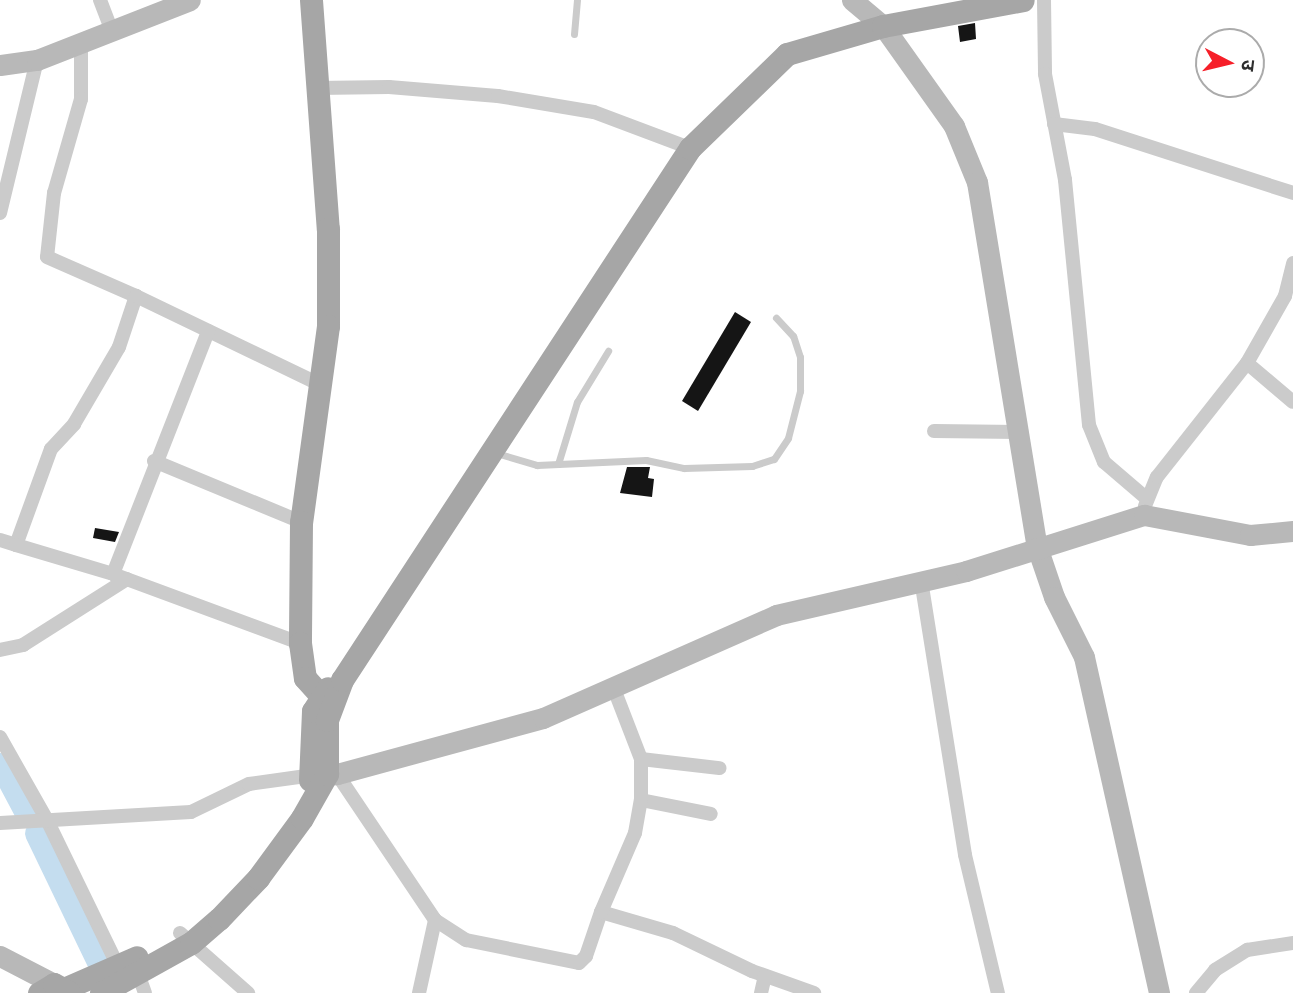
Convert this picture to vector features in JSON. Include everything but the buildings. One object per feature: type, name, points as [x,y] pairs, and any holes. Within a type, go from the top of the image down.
[{"type":"main road","points":[[311,0],[328,229],[328,326],[301,522],[300,643],[305,678],[325,701]]},
{"type":"main road","points":[[101,993],[133,977],[186,938],[326,774],[311,726],[325,701],[342,680],[690,148],[787,54],[883,26],[1023,0]]},
{"type":"main road","points":[[57,989],[133,977]]},
{"type":"street","points":[[100,0],[111,29]]},
{"type":"street","points":[[0,65],[37,60],[190,0]]},
{"type":"street","points":[[1044,0],[1045,74],[1065,180],[1089,425],[1104,462],[1145,507],[1250,535],[1289,535]]},
{"type":"street","points":[[856,1],[883,26],[954,126],[978,182],[1037,547],[1054,597],[1084,657],[1159,993]]},
{"type":"street","points":[[81,41],[81,99],[54,192],[47,257],[136,296],[321,385]]},
{"type":"street","points":[[0,213],[37,60]]},
{"type":"street","points":[[317,88],[388,87],[498,96],[594,113],[690,148]]},
{"type":"street","points":[[1054,124],[1095,129],[1293,193]]},
{"type":"street","points":[[0,823],[191,812],[249,784],[326,774],[542,718],[614,689],[776,615],[920,580],[1037,547],[1145,507],[1157,477],[1247,363],[1285,296],[1293,264]]},
{"type":"street","points":[[16,545],[51,449],[74,424],[119,346],[136,296]]},
{"type":"street","points":[[113,574],[154,461],[208,331]]},
{"type":"street","points":[[1247,363],[1293,402]]},
{"type":"street","points":[[934,431],[1018,432]]},
{"type":"street","points":[[154,461],[301,522]]},
{"type":"street","points":[[0,540],[113,574],[300,643]]},
{"type":"street","points":[[0,650],[23,645],[127,579]]},
{"type":"street","points":[[920,580],[965,855],[998,993]]},
{"type":"street","points":[[326,774],[435,920],[466,940],[569,964],[586,956],[601,912],[635,833],[641,800],[641,759],[614,689]]},
{"type":"street","points":[[0,737],[133,977]]},
{"type":"street","points":[[641,759],[719,768]]},
{"type":"street","points":[[641,800],[710,814]]},
{"type":"street","points":[[601,912],[673,933],[806,992]]},
{"type":"street","points":[[419,993],[435,920]]},
{"type":"street","points":[[186,938],[248,993]]},
{"type":"street","points":[[1196,993],[1215,970],[1247,950],[1293,943]]},
{"type":"street","points":[[2,957],[57,989]]},
{"type":"street","points":[[2,957],[30,993]]},
{"type":"street","points":[[761,993],[765,976]]},
{"type":"lane","points":[[574,34],[577,0]]},
{"type":"lane","points":[[491,452],[537,465],[646,460],[684,468],[752,466],[774,458],[788,438],[800,391],[800,357],[793,336],[776,318]]},
{"type":"lane","points":[[558,464],[577,402],[608,351]]},
{"type":"waterway","points":[[0,764],[26,813]]},
{"type":"waterway","points":[[36,833],[98,962]]}]
